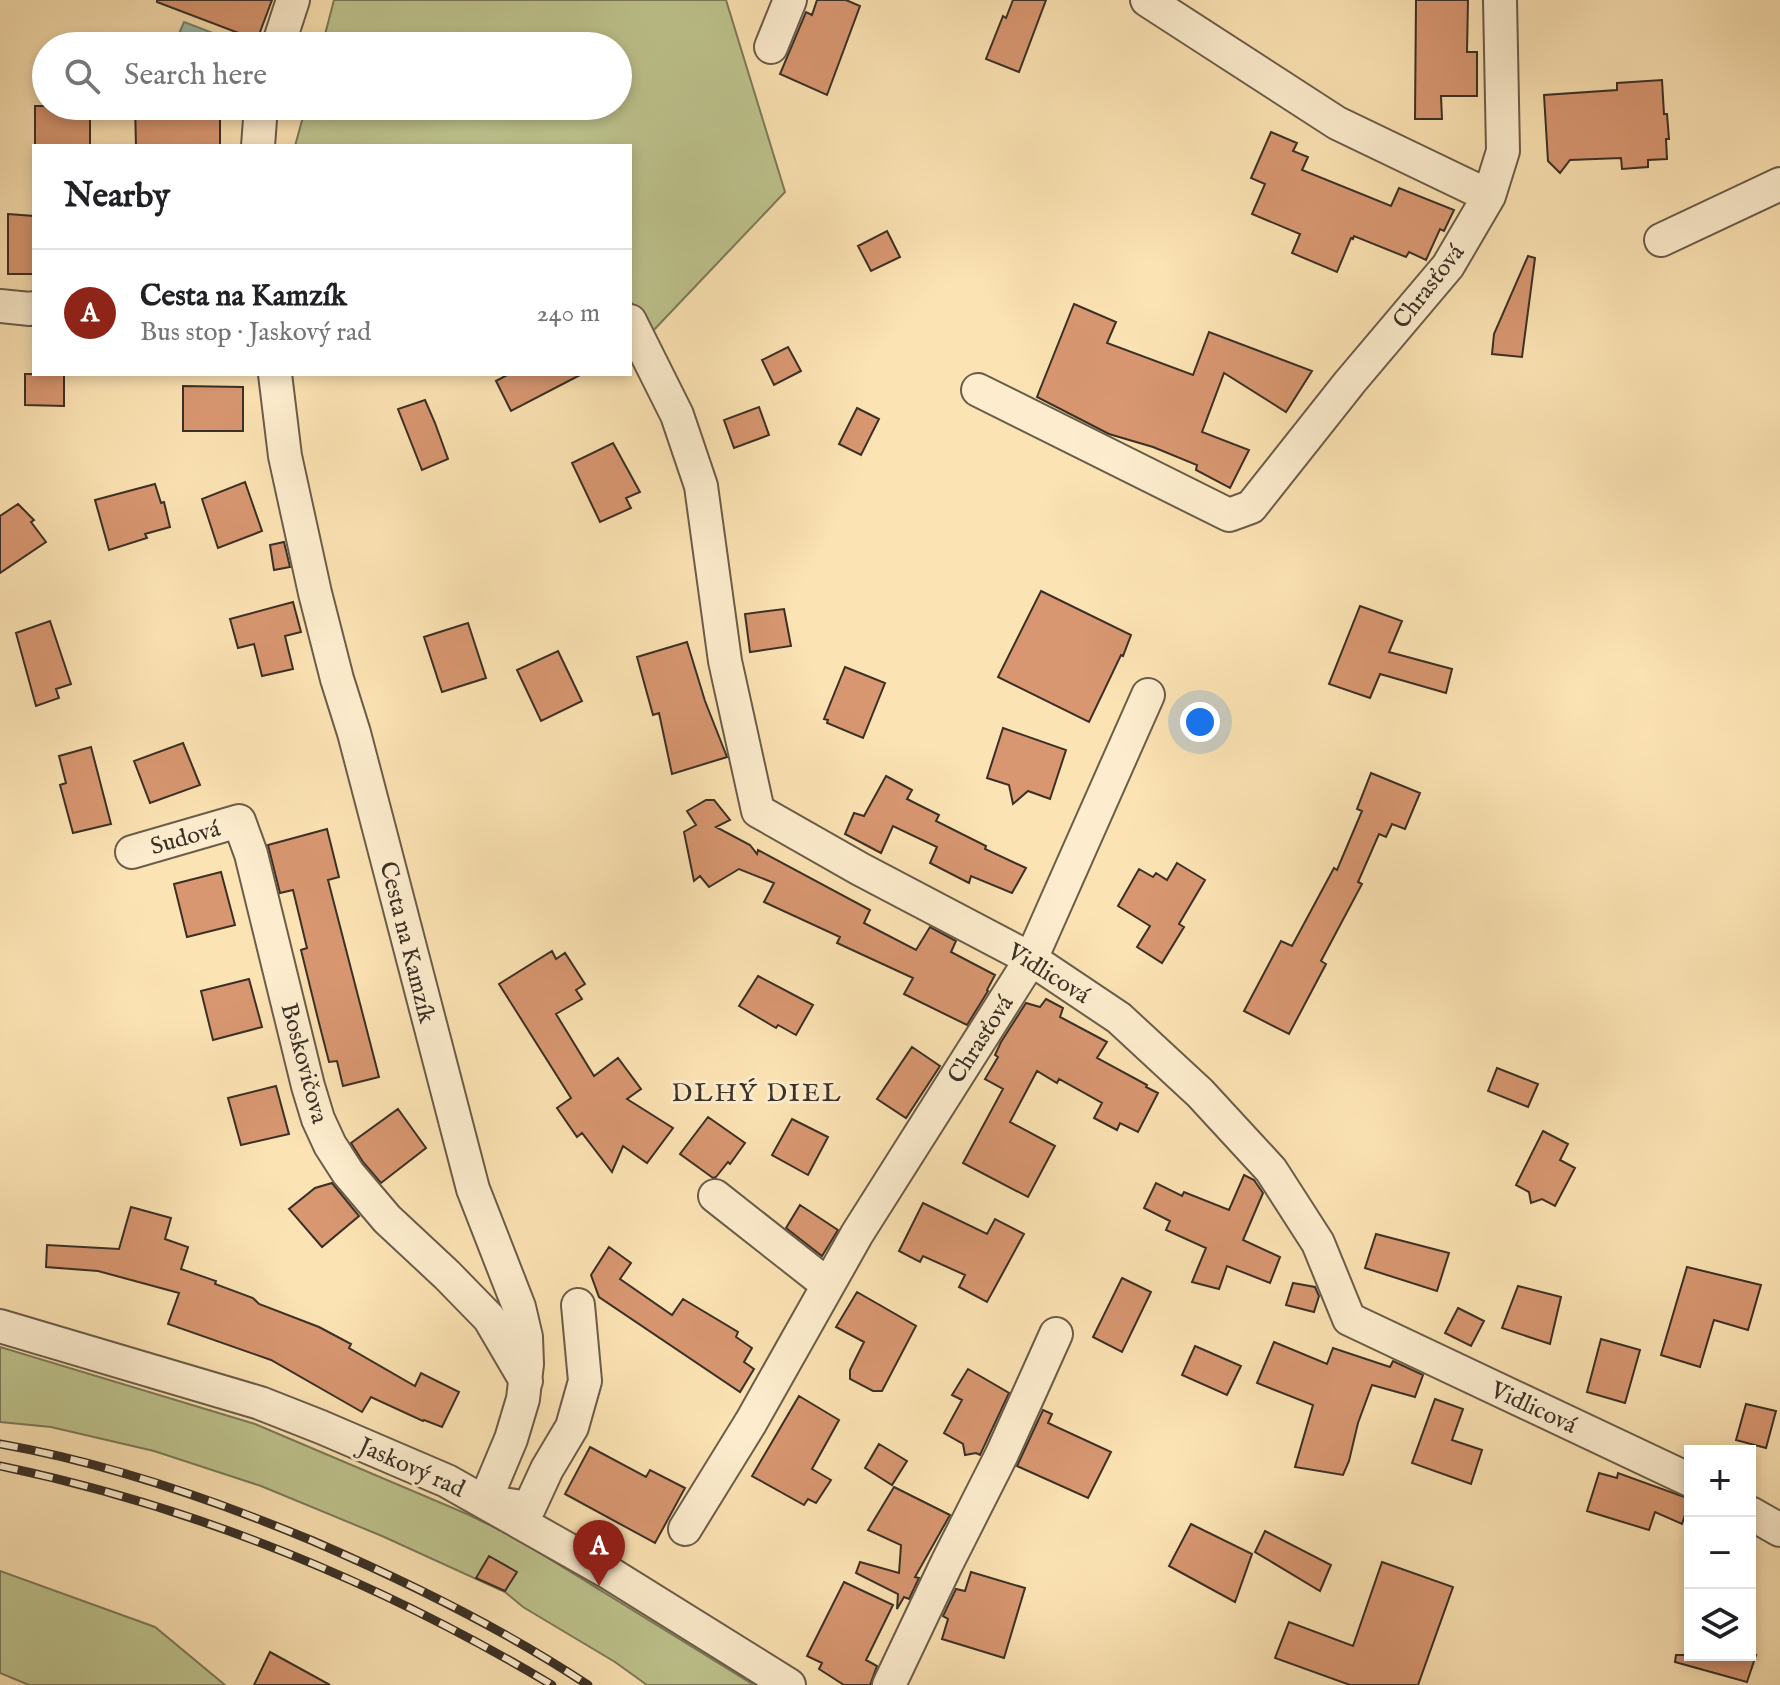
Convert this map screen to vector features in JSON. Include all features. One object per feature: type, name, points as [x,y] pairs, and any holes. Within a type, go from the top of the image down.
[{"type":"street","points":[[283,32],[293,0]]},
{"type":"street","points":[[771,47],[790,0]]},
{"type":"street","points":[[1147,0],[1337,123],[1489,196]]},
{"type":"street","name":"Chrasťová","points":[[978,390],[1229,515],[1251,507],[1350,382],[1448,266],[1489,196],[1503,151],[1500,0]]},
{"type":"street","points":[[258,144],[260,120]]},
{"type":"street","points":[[1661,240],[1780,184]]},
{"type":"street","points":[[0,306],[32,308]]},
{"type":"street","name":"Vidlicová","points":[[632,325],[677,415],[701,486],[725,661],[758,811],[1031,959],[1119,1018],[1202,1084],[1271,1170],[1318,1243],[1349,1319],[1684,1477]]},
{"type":"street","name":"Cesta na Kamzík","points":[[275,376],[285,456],[337,679],[354,733],[473,1189],[519,1307],[526,1337],[523,1399],[511,1439],[485,1501]]},
{"type":"street","name":"Chrasťová","points":[[685,1529],[751,1422],[882,1195],[1031,959],[1148,695]]},
{"type":"street","name":"Boskovičova","points":[[239,821],[251,854],[308,1086],[330,1145],[348,1173],[387,1219],[489,1318],[526,1381]]},
{"type":"street","name":"Sudová","points":[[132,852],[239,821]]},
{"type":"street","points":[[715,1196],[828,1285]]},
{"type":"street","points":[[485,1501],[529,1508],[572,1427],[585,1381],[578,1305]]},
{"type":"street","name":"Jaskový rad","points":[[0,1326],[260,1403],[447,1481],[606,1571],[789,1685]]},
{"type":"street","points":[[889,1685],[1002,1454],[1056,1334]]},
{"type":"street","points":[[1756,1516],[1780,1530]]},
{"type":"green space","points":[[334,0],[726,0],[785,192],[650,334],[632,303],[632,144],[296,144],[302,120],[632,120],[632,32],[326,32]]},
{"type":"green space","points":[[0,1347],[255,1424],[467,1514],[514,1537],[754,1685],[647,1685],[615,1662],[523,1607],[505,1592],[261,1486],[154,1451],[51,1427],[0,1422]]},
{"type":"green space","points":[[0,1571],[155,1627],[225,1685],[29,1685],[0,1673]]},
{"type":"shaded area","points":[[184,22],[210,32],[180,32]]},
{"type":"building","points":[[272,0],[260,32],[236,32],[157,2]]},
{"type":"building","points":[[817,0],[846,0],[860,6],[827,95],[780,74],[806,12],[812,15]]},
{"type":"building","points":[[1013,0],[1046,0],[1019,72],[986,59],[1003,16],[1006,18]]},
{"type":"building","points":[[1416,0],[1468,0],[1467,52],[1477,52],[1477,96],[1441,96],[1442,119],[1415,119]]},
{"type":"building","points":[[1662,80],[1669,139],[1666,139],[1667,159],[1648,160],[1648,167],[1622,169],[1621,158],[1570,160],[1560,173],[1548,161],[1544,95],[1617,90],[1617,83]]},
{"type":"building","points":[[35,120],[90,120],[90,144],[35,144]]},
{"type":"building","points":[[135,120],[220,120],[220,144],[136,144]]},
{"type":"building","points":[[1271,132],[1297,143],[1293,151],[1308,157],[1302,170],[1391,206],[1399,188],[1454,210],[1444,231],[1440,229],[1426,260],[1409,252],[1406,257],[1354,236],[1337,272],[1292,253],[1300,234],[1252,214],[1265,184],[1251,178]]},
{"type":"building","points":[[8,214],[32,216],[32,274],[8,274]]},
{"type":"building","points":[[887,231],[900,257],[871,271],[858,246]]},
{"type":"building","points":[[1528,256],[1535,258],[1522,357],[1492,354],[1494,334]]},
{"type":"building","points":[[1074,304],[1116,322],[1107,343],[1193,375],[1209,332],[1312,371],[1286,412],[1224,373],[1202,432],[1249,450],[1230,488],[1196,470],[1197,465],[1109,434],[1037,397]]},
{"type":"building","points":[[788,347],[801,371],[774,385],[762,360]]},
{"type":"building","points":[[25,374],[64,376],[64,406],[25,405]]},
{"type":"building","points":[[505,376],[578,376],[511,411],[496,381]]},
{"type":"building","points":[[183,386],[243,387],[243,431],[183,431]]},
{"type":"building","points":[[425,400],[448,459],[422,470],[398,409]]},
{"type":"building","points":[[759,407],[769,435],[734,448],[724,420]]},
{"type":"building","points":[[857,408],[879,419],[861,455],[839,444]]},
{"type":"building","points":[[613,443],[640,492],[626,498],[631,508],[600,522],[572,463]]},
{"type":"building","points":[[245,482],[262,531],[218,548],[202,499]]},
{"type":"building","points":[[155,484],[161,503],[164,502],[170,527],[109,550],[95,500]]},
{"type":"building","points":[[18,504],[34,520],[31,522],[46,542],[0,573],[0,516]]},
{"type":"building","points":[[284,542],[290,567],[274,570],[270,545]]},
{"type":"building","points":[[1041,591],[1131,635],[1089,722],[998,677]]},
{"type":"building","points":[[293,602],[301,632],[285,636],[293,669],[262,676],[254,644],[238,648],[230,619]]},
{"type":"building","points":[[1360,606],[1402,621],[1389,652],[1452,669],[1446,693],[1380,674],[1370,698],[1329,684]]},
{"type":"building","points":[[784,609],[791,646],[750,652],[745,614]]},
{"type":"building","points":[[50,621],[71,684],[56,689],[59,698],[36,706],[16,633]]},
{"type":"building","points":[[468,623],[486,678],[442,692],[424,637]]},
{"type":"building","points":[[687,642],[727,757],[672,774],[659,713],[653,715],[637,657]]},
{"type":"building","points":[[558,651],[582,701],[541,721],[517,670]]},
{"type":"building","points":[[845,667],[885,683],[863,738],[824,719]]},
{"type":"building","points":[[1003,728],[1066,750],[1050,799],[1028,791],[1013,804],[1009,785],[987,778]]},
{"type":"building","points":[[183,743],[200,785],[150,803],[134,761]]},
{"type":"building","points":[[91,747],[111,824],[73,833],[60,785],[66,783],[59,756]]},
{"type":"building","points":[[1371,773],[1420,793],[1405,829],[1392,824],[1386,837],[1379,834],[1358,882],[1362,884],[1321,961],[1326,964],[1289,1034],[1244,1011],[1281,941],[1292,946],[1334,868],[1337,870],[1362,811],[1357,809]]},
{"type":"building","points":[[886,776],[912,790],[907,799],[939,815],[936,821],[1026,868],[1012,893],[971,876],[969,883],[930,863],[937,847],[893,826],[881,853],[845,834],[854,813],[864,816]]},
{"type":"building","points":[[706,800],[714,800],[730,820],[716,827],[750,845],[757,854],[758,850],[870,910],[864,923],[916,950],[930,927],[956,941],[951,952],[995,975],[967,1025],[904,994],[913,978],[837,943],[840,937],[764,902],[774,883],[739,869],[709,887],[700,876],[694,881],[684,832],[696,825],[687,811]]},
{"type":"building","points":[[327,829],[339,877],[328,880],[379,1077],[343,1086],[337,1061],[329,1062],[318,1019],[301,950],[307,948],[293,890],[280,893],[268,845]]},
{"type":"building","points":[[1177,863],[1205,880],[1179,924],[1184,927],[1162,963],[1137,947],[1150,926],[1118,906],[1139,869],[1153,877],[1156,873],[1167,880]]},
{"type":"building","points":[[221,872],[235,925],[187,937],[174,884]]},
{"type":"building","points":[[552,951],[556,959],[565,953],[585,984],[576,990],[582,999],[556,1014],[594,1076],[618,1058],[641,1089],[627,1099],[673,1128],[647,1163],[623,1146],[612,1172],[582,1133],[577,1137],[557,1108],[571,1098],[499,984]]},
{"type":"building","points":[[758,976],[813,1005],[796,1035],[778,1025],[776,1028],[739,1006]]},
{"type":"building","points":[[249,979],[262,1027],[213,1040],[201,991]]},
{"type":"building","points":[[1046,999],[1063,1008],[1060,1017],[1107,1042],[1097,1058],[1158,1093],[1138,1132],[1120,1123],[1117,1130],[1094,1118],[1102,1103],[1059,1079],[1057,1083],[1037,1071],[1010,1122],[1055,1146],[1028,1197],[963,1163],[1003,1089],[985,1079],[998,1057],[995,1055],[1001,1042],[1026,1003],[1040,1007]]},
{"type":"building","points":[[912,1047],[940,1066],[906,1118],[877,1099]]},
{"type":"building","points":[[1497,1068],[1538,1084],[1528,1107],[1488,1091]]},
{"type":"building","points":[[276,1086],[289,1134],[241,1145],[228,1098]]},
{"type":"building","points":[[398,1109],[426,1148],[381,1183],[351,1143]]},
{"type":"building","points":[[708,1117],[745,1143],[730,1164],[728,1162],[713,1178],[680,1154]]},
{"type":"building","points":[[792,1119],[828,1137],[808,1175],[772,1155]]},
{"type":"building","points":[[1543,1131],[1568,1144],[1560,1160],[1575,1168],[1555,1206],[1542,1199],[1531,1203],[1529,1192],[1516,1185]]},
{"type":"building","points":[[1244,1175],[1254,1180],[1263,1193],[1243,1240],[1280,1257],[1270,1283],[1227,1266],[1219,1289],[1192,1282],[1206,1248],[1166,1230],[1170,1221],[1144,1208],[1156,1183],[1182,1196],[1184,1192],[1229,1210]]},
{"type":"building","points":[[332,1183],[359,1216],[322,1247],[289,1209],[315,1188]]},
{"type":"building","points":[[923,1203],[987,1234],[995,1219],[1024,1234],[987,1302],[959,1287],[965,1275],[923,1256],[920,1262],[899,1251]]},
{"type":"building","points":[[800,1205],[838,1230],[822,1256],[786,1228]]},
{"type":"building","points":[[131,1207],[171,1218],[165,1239],[188,1247],[181,1269],[216,1281],[215,1284],[253,1298],[259,1304],[319,1327],[415,1386],[421,1373],[459,1392],[442,1427],[371,1397],[362,1412],[271,1360],[168,1324],[179,1293],[98,1271],[46,1267],[47,1245],[119,1249]]},
{"type":"building","points":[[1376,1234],[1449,1253],[1437,1291],[1365,1268]]},
{"type":"building","points":[[609,1247],[631,1263],[620,1279],[672,1315],[683,1299],[738,1332],[736,1337],[752,1348],[744,1362],[754,1369],[740,1392],[599,1297],[591,1275]]},
{"type":"building","points":[[1687,1267],[1761,1285],[1748,1330],[1714,1320],[1700,1367],[1661,1355]]},
{"type":"building","points":[[1122,1278],[1151,1292],[1122,1352],[1093,1337]]},
{"type":"building","points":[[1293,1283],[1315,1287],[1319,1296],[1314,1312],[1286,1305]]},
{"type":"building","points":[[1518,1286],[1561,1297],[1550,1344],[1502,1328]]},
{"type":"building","points":[[857,1292],[916,1326],[882,1391],[873,1391],[850,1379],[850,1370],[864,1342],[836,1327]]},
{"type":"building","points":[[1458,1308],[1484,1321],[1471,1346],[1445,1333]]},
{"type":"building","points":[[1601,1339],[1640,1350],[1625,1403],[1587,1392]]},
{"type":"building","points":[[1274,1342],[1327,1364],[1333,1348],[1390,1367],[1393,1361],[1423,1375],[1415,1397],[1372,1385],[1343,1475],[1295,1467],[1313,1405],[1257,1383]]},
{"type":"building","points":[[1195,1346],[1241,1366],[1227,1395],[1182,1375]]},
{"type":"building","points":[[968,1369],[1009,1393],[980,1455],[965,1455],[963,1444],[944,1433],[962,1400],[952,1395]]},
{"type":"building","points":[[799,1396],[839,1420],[812,1469],[831,1480],[816,1503],[808,1499],[804,1505],[752,1476]]},
{"type":"building","points":[[1435,1399],[1463,1409],[1452,1440],[1482,1450],[1471,1484],[1412,1463]]},
{"type":"building","points":[[1746,1404],[1776,1411],[1766,1448],[1736,1440]]},
{"type":"building","points":[[1043,1410],[1052,1414],[1048,1423],[1111,1452],[1088,1498],[1017,1466]]},
{"type":"building","points":[[879,1444],[907,1461],[892,1485],[865,1468]]},
{"type":"building","points":[[590,1447],[646,1477],[650,1470],[685,1488],[655,1543],[565,1494]]},
{"type":"building","points":[[1599,1473],[1617,1478],[1618,1473],[1684,1497],[1682,1524],[1655,1512],[1649,1530],[1587,1511]]},
{"type":"building","points":[[894,1487],[950,1515],[915,1577],[919,1578],[909,1599],[904,1597],[897,1609],[898,1594],[856,1573],[860,1562],[899,1573],[901,1545],[868,1530]]},
{"type":"building","points":[[1191,1524],[1252,1554],[1235,1602],[1169,1566]]},
{"type":"building","points":[[1265,1531],[1331,1565],[1320,1591],[1255,1552]]},
{"type":"building","points":[[489,1556],[517,1572],[505,1591],[476,1578]]},
{"type":"building","points":[[1382,1562],[1453,1587],[1418,1685],[1350,1685],[1275,1658],[1289,1622],[1353,1646]]},
{"type":"building","points":[[971,1572],[1025,1588],[1004,1658],[942,1639],[948,1619],[943,1616],[956,1589],[965,1591]]},
{"type":"building","points":[[844,1582],[893,1605],[866,1660],[877,1666],[870,1685],[844,1685],[819,1669],[822,1663],[807,1656]]},
{"type":"building","points":[[270,1652],[330,1685],[254,1685]]},
{"type":"building","points":[[1676,1655],[1684,1655],[1684,1661],[1754,1661],[1747,1682],[1675,1662]]},
{"type":"railway","points":[[0,1444],[80,1461],[159,1484],[313,1541],[454,1607],[588,1685]]},
{"type":"railway","points":[[0,1466],[145,1503],[285,1552],[420,1613],[552,1685]]},
{"type":"place","name":"Cesta na Kamzík","points":[[599,1586]]},
{"type":"district","name":"DLHÝ DIEL","points":[[757,1092]]}]
